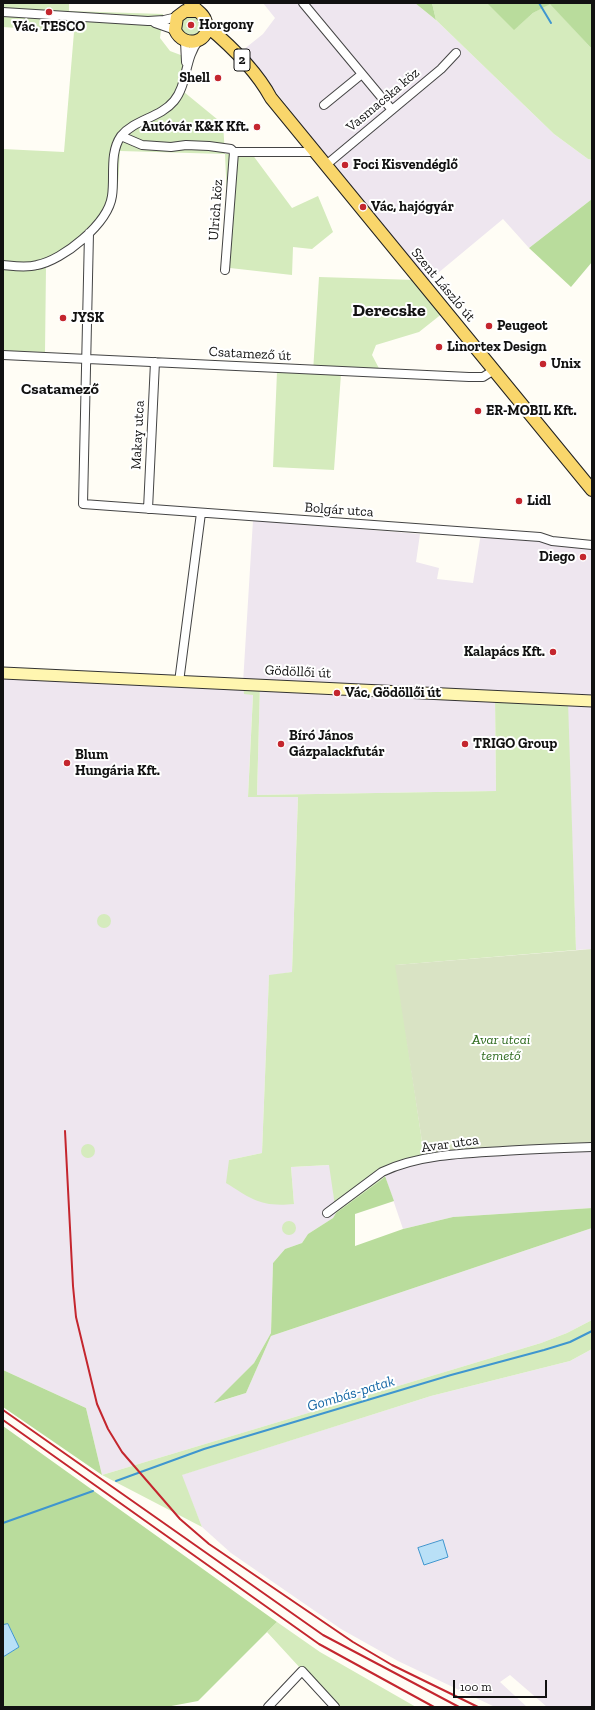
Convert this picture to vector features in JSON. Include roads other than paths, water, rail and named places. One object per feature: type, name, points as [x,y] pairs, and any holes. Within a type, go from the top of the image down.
[{"type":"main road","name":"2","points":[[179,11],[185,11],[193,7],[204,16],[203,34]]},
{"type":"main road","points":[[179,11],[175,30],[180,38],[185,41],[195,42],[203,34]]},
{"type":"main road","name":"Szent László út","points":[[203,34],[232,47],[266,88],[271,98],[592,490]]},
{"type":"main road","name":"Gödöllői út","points":[[3,673],[592,701]]},
{"type":"street","points":[[303,3],[392,110]]},
{"type":"street","points":[[3,12],[148,21],[164,20],[179,11]]},
{"type":"street","points":[[148,21],[175,30]]},
{"type":"street","points":[[3,265],[36,266],[48,262],[67,251],[89,233],[104,216],[110,203],[116,146],[122,136],[133,126],[156,116],[170,106],[179,93],[194,46],[203,34]]},
{"type":"street","points":[[185,41],[187,64]]},
{"type":"street","name":"Vasmacska köz","points":[[326,165],[441,69],[456,53]]},
{"type":"street","points":[[324,105],[362,74]]},
{"type":"street","points":[[122,136],[130,138],[142,145],[171,147],[186,145],[209,146],[231,149],[234,152],[316,152]]},
{"type":"street","name":"Ulrich köz","points":[[225,270],[234,152]]},
{"type":"street","points":[[87,358],[89,233]]},
{"type":"street","name":"Csatamező út","points":[[3,355],[469,377],[483,377],[494,370]]},
{"type":"street","name":"Bolgár utca","points":[[87,358],[83,504],[540,537],[552,541],[592,545]]},
{"type":"street","name":"Makay utca","points":[[148,509],[155,362]]},
{"type":"street","points":[[179,682],[201,513]]},
{"type":"street","name":"Avar utca","points":[[327,1213],[382,1172],[390,1168],[441,1156],[478,1152],[592,1147]]},
{"type":"street","points":[[268,1707],[302,1671],[335,1707]]},
{"type":"water","points":[[443,1540],[448,1557],[424,1565],[418,1548]]},
{"type":"water","points":[[8,1624],[19,1647],[3,1657],[3,1625]]},
{"type":"waterway","points":[[539,3],[551,23]]},
{"type":"waterway","name":"Gombás-patak","points":[[116,1481],[204,1449],[451,1375],[544,1350],[570,1342],[592,1331]]},
{"type":"waterway","name":"Gombás-patak","points":[[3,1523],[93,1491]]},
{"type":"railway","points":[[65,1131],[76,1317],[97,1404],[108,1429],[122,1452],[180,1519],[209,1544],[353,1642],[392,1665],[478,1707]]},
{"type":"railway","points":[[3,1410],[323,1635],[459,1707]]},
{"type":"railway","points":[[3,1420],[319,1644],[434,1707]]},
{"type":"place","name":"Vác, TESCO","points":[[49,12]]},
{"type":"place","name":"Horgony","points":[[191,25]]},
{"type":"place","name":"Shell","points":[[218,78]]},
{"type":"place","name":"Autóvár K&K Kft.","points":[[257,127]]},
{"type":"place","name":"Foci Kisvendéglő","points":[[345,165]]},
{"type":"place","name":"Vác, hajógyár","points":[[363,207]]},
{"type":"place","name":"JYSK","points":[[63,318]]},
{"type":"place","name":"Peugeot","points":[[489,326]]},
{"type":"place","name":"Linortex Design","points":[[439,347]]},
{"type":"place","name":"Unix","points":[[543,364]]},
{"type":"place","name":"ER-MOBIL Kft.","points":[[478,411]]},
{"type":"place","name":"Lidl","points":[[519,501]]},
{"type":"place","name":"Diego","points":[[583,557]]},
{"type":"place","name":"Kalapács Kft.","points":[[553,652]]},
{"type":"place","name":"Vác, Gödöllői út","points":[[337,693]]},
{"type":"place","name":"Bíró János Gázpalackfutár","points":[[281,744]]},
{"type":"place","name":"TRIGO Group","points":[[465,744]]},
{"type":"place","name":"Blum Hungária Kft.","points":[[67,763]]},
{"type":"district","name":"Derecske","points":[[389,311]]},
{"type":"district","name":"Csatamező","points":[[60,389]]},
{"type":"park label","name":"Avar utcai temető","points":[[501,1048]]}]
